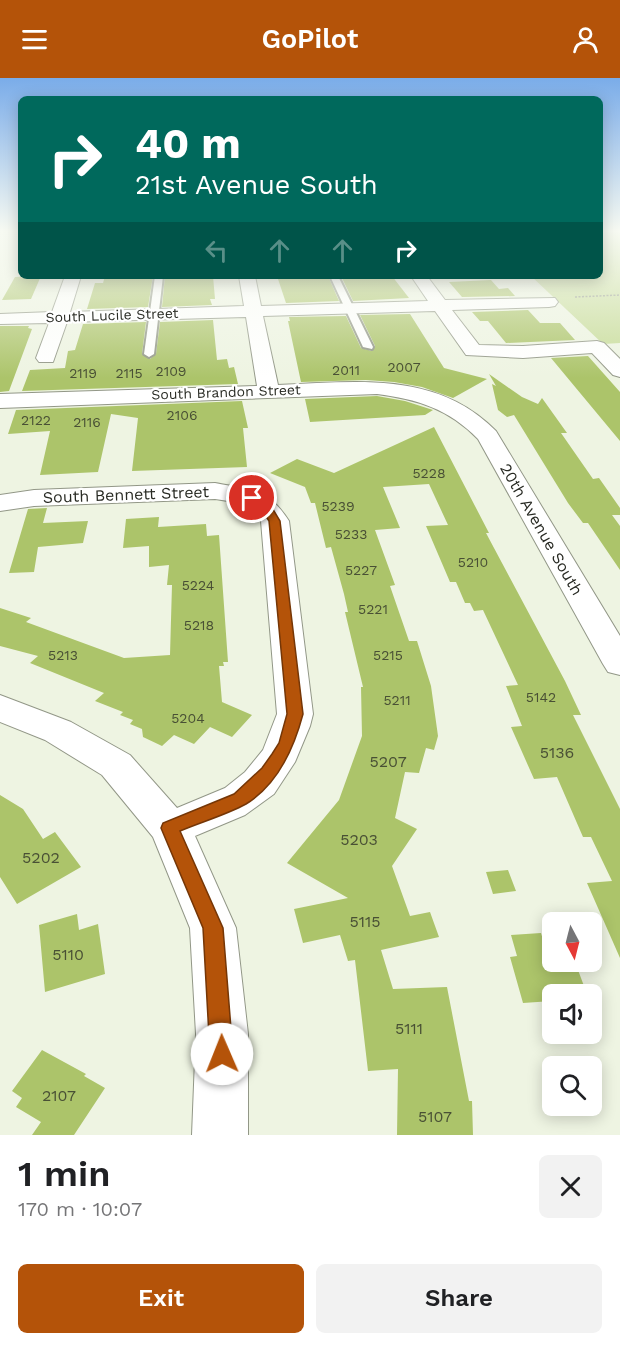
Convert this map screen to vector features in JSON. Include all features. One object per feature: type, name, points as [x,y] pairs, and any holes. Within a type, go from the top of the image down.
[{"type":"street","points":[[46,358],[72,279]]},
{"type":"street","points":[[248,279],[268,390]]},
{"type":"street","points":[[421,279],[473,351],[523,352],[597,347],[618,367]]},
{"type":"street","name":"South Lucile Street","points":[[0,319],[549,302]]},
{"type":"street","name":"South Brandon Street","points":[[0,401],[377,387],[424,395],[450,405]]},
{"type":"street","name":"20th Avenue South","points":[[450,405],[474,419],[488,436],[620,664]]},
{"type":"street","name":"South Bennett Street","points":[[0,503],[34,498],[215,491],[252,498],[267,508],[274,521],[295,714],[287,744],[268,773],[240,798],[170,828]]},
{"type":"street","points":[[0,708],[58,731],[117,765],[170,828],[213,928],[222,1034],[220,1135]]},
{"type":"lane","points":[[149,354],[159,279]]},
{"type":"lane","points":[[336,279],[368,347]]},
{"type":"path","points":[[575,297],[620,295]]},
{"type":"green space","points":[[535,279],[620,279],[620,343],[603,344]]},
{"type":"building","points":[[14,279],[40,279],[31,299],[2,300]]},
{"type":"building","points":[[104,279],[152,279],[148,307],[87,309],[95,283],[103,283]]},
{"type":"building","points":[[165,279],[213,279],[215,299],[210,299],[212,305],[162,307]]},
{"type":"building","points":[[278,279],[329,279],[339,301],[286,303]]},
{"type":"building","points":[[343,279],[395,279],[409,298],[353,301]]},
{"type":"building","points":[[491,280],[499,289],[508,288],[515,296],[462,297],[449,282]]},
{"type":"building","points":[[528,310],[540,323],[560,323],[575,340],[506,343],[488,321],[480,321],[472,312]]},
{"type":"building","points":[[410,314],[444,368],[487,379],[453,398],[422,387],[394,382],[366,380],[301,382],[289,317],[346,316],[361,348],[372,351],[375,346],[360,315]]},
{"type":"building","points":[[213,320],[217,360],[227,359],[229,368],[234,367],[238,384],[22,391],[30,370],[65,368],[68,351],[75,350],[83,324],[146,322],[142,354],[150,359],[156,354],[160,322]]},
{"type":"building","points":[[0,326],[29,326],[28,328],[32,329],[9,391],[0,392]]},
{"type":"building","points":[[588,356],[620,392],[620,441],[551,358]]},
{"type":"building","points":[[489,374],[522,397],[538,404],[542,398],[567,433],[561,433],[593,479],[599,478],[620,508],[620,515],[612,515],[620,526],[620,570],[588,523],[583,523],[568,503],[514,415],[507,417],[498,410],[492,384],[496,386]]},
{"type":"building","points":[[377,396],[405,401],[433,410],[425,415],[310,422],[305,399]]},
{"type":"building","points":[[242,401],[248,428],[243,428],[247,467],[132,471],[138,418],[111,414],[98,472],[40,475],[50,431],[8,434],[16,410]]},
{"type":"building","points":[[434,427],[489,533],[486,533],[565,681],[581,715],[573,715],[620,809],[620,958],[602,917],[602,912],[600,912],[587,883],[612,881],[591,837],[583,837],[557,777],[534,779],[511,727],[522,726],[506,686],[518,685],[483,610],[474,611],[470,603],[465,603],[456,582],[450,582],[426,526],[448,525],[429,484],[383,487],[400,528],[375,530],[395,585],[390,586],[409,641],[417,641],[431,686],[438,736],[434,750],[426,748],[419,773],[405,772],[395,818],[417,829],[392,866],[410,916],[430,912],[439,937],[381,950],[393,989],[447,987],[469,1101],[472,1101],[473,1135],[397,1135],[398,1069],[368,1071],[355,960],[348,961],[340,935],[303,943],[294,909],[348,898],[287,863],[339,800],[362,736],[361,687],[363,687],[345,612],[348,612],[344,594],[331,547],[326,548],[315,503],[311,503],[305,487],[270,473],[297,459],[334,473]]},
{"type":"building","points":[[47,508],[43,523],[88,521],[83,543],[38,547],[34,572],[9,573],[28,509]]},
{"type":"building","points":[[159,517],[158,527],[206,524],[207,536],[219,535],[228,662],[223,662],[224,666],[219,666],[222,702],[252,715],[232,737],[210,727],[194,744],[174,735],[162,746],[143,737],[142,729],[130,724],[133,720],[120,715],[123,712],[95,701],[104,693],[30,663],[38,656],[0,646],[0,608],[31,618],[26,622],[124,658],[170,655],[172,585],[167,585],[169,565],[149,567],[149,546],[123,548],[126,519]]},
{"type":"building","points":[[0,795],[23,809],[43,839],[55,832],[81,867],[17,904],[0,877]]},
{"type":"building","points":[[508,870],[516,891],[493,894],[486,872]]},
{"type":"building","points":[[77,914],[79,930],[98,924],[105,974],[45,992],[39,925]]},
{"type":"building","points":[[541,933],[542,972],[579,972],[583,984],[542,984],[542,1002],[523,1003],[510,957],[517,956],[511,935]]},
{"type":"building","points":[[42,1050],[86,1074],[84,1076],[105,1088],[74,1135],[32,1135],[41,1122],[16,1107],[22,1098],[12,1091]]},
{"type":"route","points":[[222,1054],[213,928],[170,828],[240,798],[268,773],[287,744],[295,714],[274,521],[267,508],[252,498]]}]
